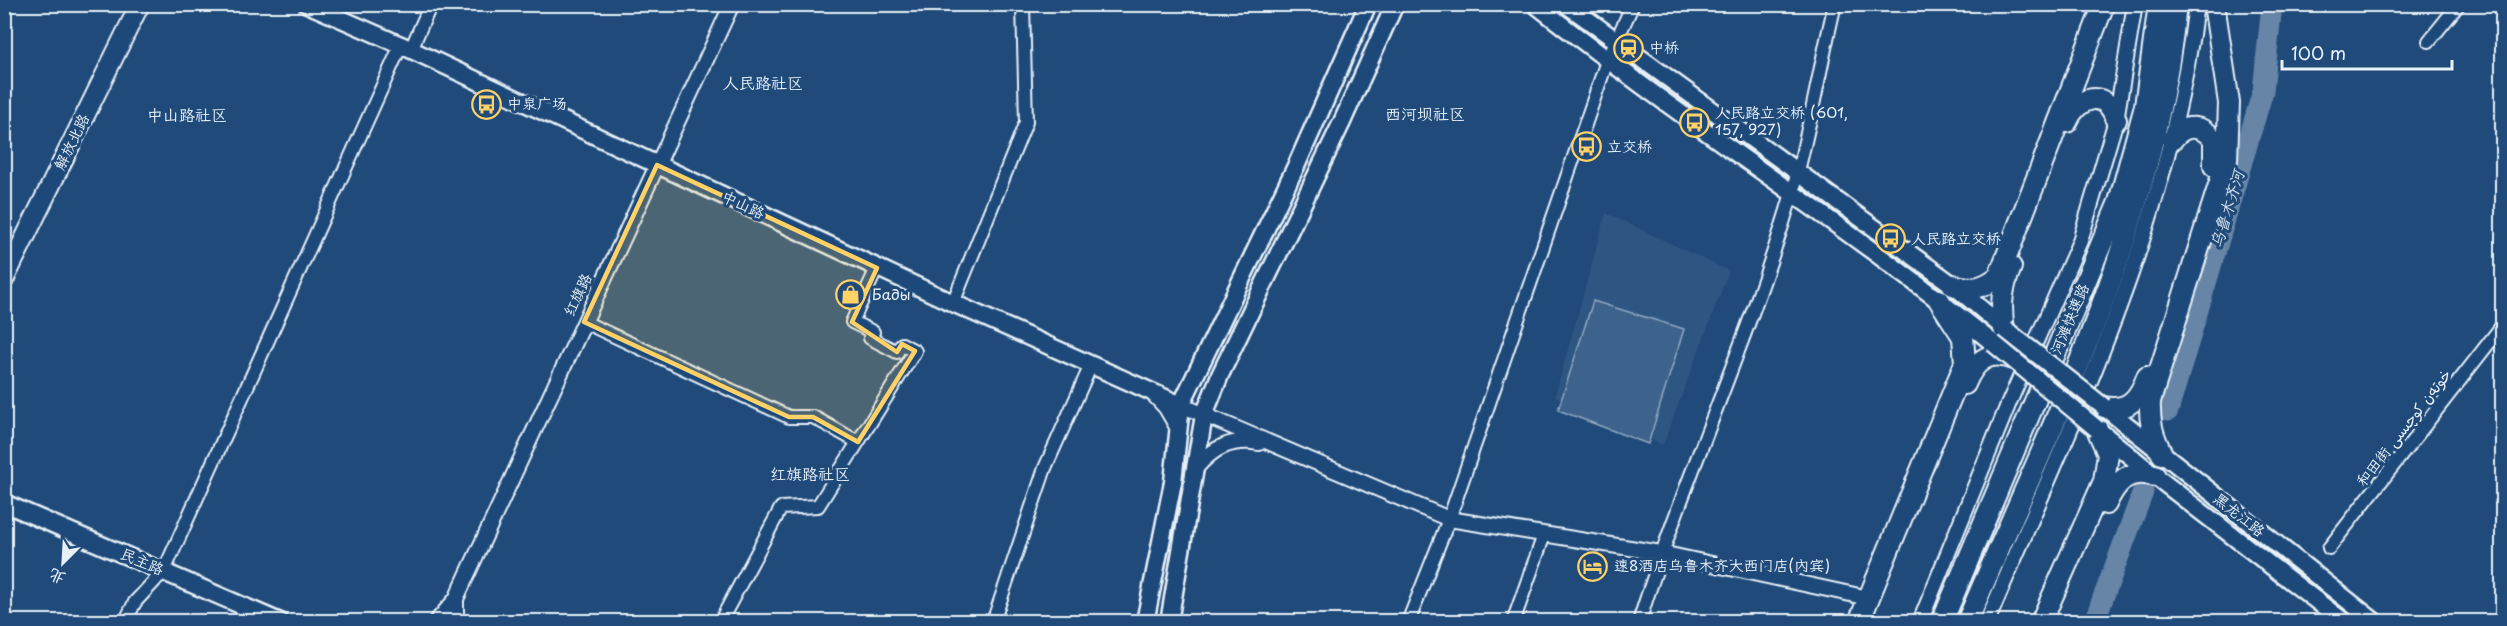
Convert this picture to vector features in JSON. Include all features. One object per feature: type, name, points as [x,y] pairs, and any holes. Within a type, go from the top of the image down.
[{"type":"highway","points":[[1953,285],[1977,288],[1988,285],[1999,276],[2104,4]]},
{"type":"highway","name":"河滩快速路","points":[[1942,621],[2119,202],[2145,106],[2159,4]]},
{"type":"highway","name":"河滩快速路","points":[[1967,621],[2103,303],[2135,210],[2161,114],[2176,4]]},
{"type":"highway","points":[[2162,454],[2149,420],[2150,401],[2227,160],[2229,103],[2214,4]]},
{"type":"highway","points":[[2001,334],[2000,308],[2003,287],[2071,112],[2082,102],[2097,99],[2110,107],[2116,120]]},
{"type":"highway","points":[[2104,407],[2124,407],[2140,395],[2212,182],[2216,148],[2210,135],[2197,128],[2189,128],[2176,134],[2172,140]]},
{"type":"highway","points":[[1858,621],[1965,363],[1963,337],[1939,300]]},
{"type":"highway","points":[[1866,621],[1971,369],[1985,357],[2004,355],[2013,358]]},
{"type":"highway","points":[[2041,621],[2104,481],[2108,454],[2097,429]]},
{"type":"highway","points":[[2052,621],[2112,490],[2126,476],[2145,473],[2155,476]]},
{"type":"main road","name":"解放北路","points":[[4,279],[140,4]]},
{"type":"main road","name":"中山路","points":[[307,4],[406,47],[877,268],[1180,405]]},
{"type":"main road","points":[[1145,621],[1173,482],[1180,405],[1297,164],[1368,4]]},
{"type":"main road","points":[[1169,621],[1204,415],[1220,375],[1342,122],[1395,4]]},
{"type":"main road","points":[[1535,4],[1607,61],[1792,191],[1939,300],[2001,334]]},
{"type":"main road","points":[[1566,4],[1953,285],[2001,334]]},
{"type":"main road","name":"黑龙江路","points":[[2001,334],[2104,407],[2375,621]]},
{"type":"main road","name":"黑龙江路","points":[[2001,334],[2013,358],[2097,429],[2344,621]]},
{"type":"main road","name":"民主路","points":[[4,503],[280,621]]},
{"type":"street","points":[[125,621],[135,602],[164,571],[406,47],[431,4]]},
{"type":"street","name":"红旗路","points":[[456,599],[732,4]]},
{"type":"street","points":[[953,303],[1026,122],[1023,4]]},
{"type":"street","points":[[1408,621],[1449,519],[1607,61],[1634,4]]},
{"type":"street","points":[[1639,621],[1661,553],[1754,303],[1792,191],[1835,4]]},
{"type":"street","points":[[1920,621],[2008,405],[2080,241],[2116,120],[2135,4]]},
{"type":"street","points":[[1987,621],[2119,308],[2155,206],[2172,140],[2196,4]]},
{"type":"street","points":[[2429,41],[2459,4]]},
{"type":"street","points":[[720,621],[781,508],[818,506],[915,351],[902,344],[897,352],[870,338],[873,332],[852,322],[877,268]]},
{"type":"street","points":[[584,322],[789,417],[813,417],[858,442]]},
{"type":"street","name":"和田街 خوتەن كوچىسى","points":[[2329,548],[2502,326]]},
{"type":"street","points":[[993,621],[1045,468],[1091,365]]},
{"type":"street","points":[[1135,385],[1152,393],[1166,408],[1177,427]]},
{"type":"street","points":[[1180,405],[1449,519],[1661,553],[1864,597]]},
{"type":"street","points":[[1196,468],[1209,453],[1226,444],[1245,441],[1279,447]]},
{"type":"street","points":[[1513,621],[1544,535]]},
{"type":"street","points":[[436,621],[456,599]]},
{"type":"street","points":[[456,599],[456,621]]},
{"type":"highlighted area","points":[[657,165],[877,268],[852,322],[897,352],[902,344],[915,351],[858,442],[813,417],[789,417],[584,322]]},
{"type":"shaded area","points":[[1606,213],[1729,271],[1663,445],[1555,396]]},
{"type":"shaded area","points":[[1593,301],[1684,329],[1648,444],[1558,410]]},
{"type":"waterway","name":"乌鲁木齐河","points":[[2168,411],[2263,91],[2272,4]]},
{"type":"waterway","name":"乌鲁木齐河","points":[[2094,622],[2143,492]]},
{"type":"place","name":"中桥","points":[[1628,48]]},
{"type":"place","name":"中泉广场","points":[[486,104]]},
{"type":"place","name":"人民路立交桥 (601, 157, 927)","points":[[1694,122]]},
{"type":"place","name":"立交桥","points":[[1586,147]]},
{"type":"place","name":"人民路立交桥","points":[[1890,239]]},
{"type":"place","name":"Бады","points":[[851,295]]},
{"type":"place","name":"速8酒店乌鲁木齐大西门店(内宾)","points":[[1593,566]]},
{"type":"district","name":"人民路社区","points":[[763,83]]},
{"type":"district","name":"西河坝社区","points":[[1425,114]]},
{"type":"district","name":"中山路社区","points":[[187,115]]},
{"type":"district","name":"红旗路社区","points":[[810,474]]}]
